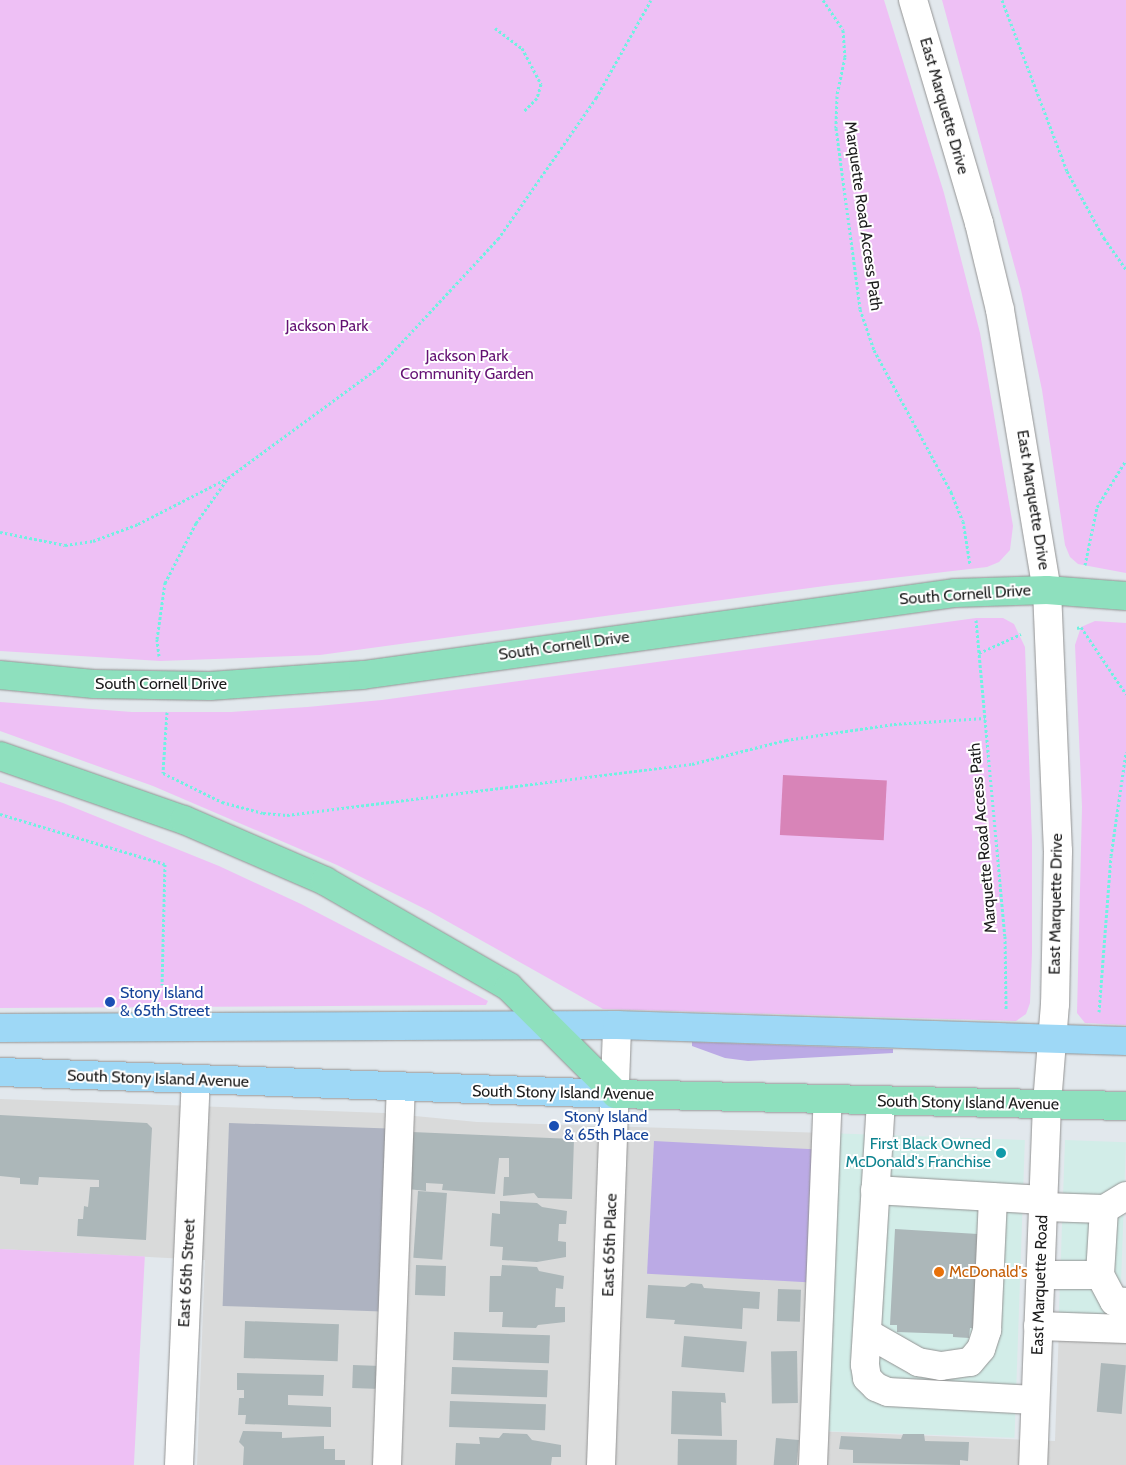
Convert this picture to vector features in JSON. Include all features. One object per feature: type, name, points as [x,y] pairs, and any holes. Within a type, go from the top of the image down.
[{"type":"highway","name":"South Cornell Drive","points":[[0,676],[94,684],[210,686],[363,675],[852,605],[955,593],[1047,590],[1126,596]]},
{"type":"highway","points":[[0,756],[184,820],[325,881],[509,987],[616,1094]]},
{"type":"highway","name":"South Stony Island Avenue","points":[[616,1094],[1126,1106]]},
{"type":"main road","points":[[0,1028],[617,1025],[1053,1041],[1126,1041]]},
{"type":"main road","name":"South Stony Island Avenue","points":[[0,1072],[400,1088],[616,1094]]},
{"type":"street","name":"East Marquette Drive","points":[[913,0],[978,223],[1000,310],[1047,590],[1058,851],[1053,1041],[1047,1104]]},
{"type":"street","name":"East 65th Place","points":[[601,1465],[616,1094],[617,1025]]},
{"type":"street","name":"East 65th Street","points":[[179,1465],[196,1080]]},
{"type":"street","points":[[387,1465],[400,1088]]},
{"type":"street","points":[[813,1465],[828,1100]]},
{"type":"street","points":[[881,1101],[875,1190],[874,1337],[868,1378],[876,1387],[888,1392],[1036,1400]]},
{"type":"street","name":"East Marquette Road","points":[[1033,1465],[1047,1104]]},
{"type":"street","points":[[875,1190],[993,1197],[1044,1204],[1115,1202],[1100,1275],[1114,1301],[1126,1302]]},
{"type":"street","points":[[874,1337],[918,1362],[940,1366],[958,1366],[970,1362],[981,1349],[987,1330],[993,1197]]},
{"type":"street","points":[[1041,1275],[1100,1275]]},
{"type":"street","points":[[1038,1326],[1126,1329]]},
{"type":"path","points":[[0,532],[65,544],[93,541],[138,524],[228,478],[378,368],[498,239],[596,98],[651,0]]},
{"type":"path","name":"Marquette Road Access Path","points":[[823,0],[843,30],[845,57],[837,96],[836,128],[860,309],[874,350],[951,492],[963,521],[971,568]]},
{"type":"path","points":[[1002,0],[1066,171],[1104,238],[1126,269]]},
{"type":"path","points":[[495,28],[522,48],[541,84],[537,98],[524,111]]},
{"type":"path","points":[[1084,567],[1097,507],[1126,460]]},
{"type":"path","points":[[160,661],[157,639],[166,583],[196,523],[228,478]]},
{"type":"path","name":"Marquette Road Access Path","points":[[976,618],[1004,936],[1006,1011]]},
{"type":"path","points":[[1081,627],[1126,694]]},
{"type":"path","points":[[979,653],[1021,634]]},
{"type":"path","points":[[167,712],[163,773],[222,802],[263,814],[287,815],[692,764],[786,740],[894,724],[985,718]]},
{"type":"path","points":[[1100,1006],[1111,856],[1126,752]]},
{"type":"path","points":[[0,814],[165,864],[162,985]]},
{"type":"shaded area","points":[[783,775],[887,780],[884,840],[780,835]]},
{"type":"shaded area","points":[[692,1042],[893,1049],[893,1053],[748,1061],[725,1058],[692,1046]]},
{"type":"shaded area","points":[[0,1099],[384,1113],[477,1122],[826,1133],[814,1431],[1055,1441],[1059,1327],[1126,1329],[1126,1465],[197,1465],[205,1260],[0,1249]]},
{"type":"shaded area","points":[[229,1123],[388,1129],[382,1311],[223,1306]]},
{"type":"shaded area","points":[[826,1133],[1025,1140],[1014,1438],[816,1431]]},
{"type":"shaded area","points":[[1065,1140],[1126,1142],[1119,1329],[1058,1327]]},
{"type":"shaded area","points":[[654,1141],[814,1149],[807,1282],[647,1274]]},
{"type":"green space","name":"Jackson Park","points":[[0,0],[884,0],[944,193],[980,333],[1013,526],[1010,550],[999,562],[987,567],[832,585],[320,655],[160,661],[0,651]]},
{"type":"green space","points":[[942,0],[1126,0],[1126,573],[1078,564],[1070,557],[1065,545],[1042,390],[1021,290]]},
{"type":"green space","points":[[976,618],[1003,618],[1014,624],[1025,647],[1032,840],[1032,953],[1030,1003],[1026,1014],[1016,1021],[603,1009],[429,911],[337,865],[153,786],[0,731],[0,702],[132,712],[231,712],[307,707],[382,700]]},
{"type":"green space","points":[[1095,621],[1126,623],[1126,1025],[1085,1023],[1077,1013],[1082,807],[1075,645],[1081,627]]},
{"type":"green space","points":[[0,782],[63,803],[219,866],[301,904],[488,1001],[486,1005],[0,1008]]},
{"type":"green space","points":[[0,1249],[145,1257],[134,1465],[0,1465]]},
{"type":"building","points":[[0,1115],[147,1123],[152,1128],[146,1240],[77,1236],[78,1219],[83,1219],[84,1206],[88,1207],[90,1187],[99,1187],[99,1180],[39,1177],[38,1185],[20,1184],[20,1178],[0,1176]]},
{"type":"building","points":[[412,1132],[574,1139],[572,1199],[538,1198],[534,1193],[503,1196],[504,1177],[509,1177],[509,1158],[499,1158],[495,1194],[442,1190],[443,1184],[426,1183],[426,1191],[408,1189]]},
{"type":"building","points":[[418,1191],[447,1193],[442,1260],[413,1258]]},
{"type":"building","points":[[500,1201],[537,1203],[542,1207],[567,1211],[566,1224],[559,1224],[558,1241],[566,1242],[566,1257],[537,1262],[502,1260],[503,1247],[490,1246],[492,1213],[500,1214]]},
{"type":"building","name":"McDonald's","points":[[895,1229],[978,1234],[975,1328],[970,1328],[969,1338],[953,1337],[953,1334],[897,1332],[897,1325],[890,1325]]},
{"type":"building","points":[[416,1265],[446,1266],[445,1296],[415,1295]]},
{"type":"building","points":[[502,1265],[537,1267],[539,1271],[564,1276],[563,1289],[556,1288],[555,1307],[565,1307],[565,1322],[538,1325],[536,1328],[502,1327],[503,1312],[489,1312],[490,1276],[501,1276]]},
{"type":"building","points":[[691,1283],[702,1284],[704,1288],[760,1292],[759,1309],[743,1308],[742,1329],[674,1324],[675,1320],[646,1318],[648,1285],[685,1287]]},
{"type":"building","points":[[778,1289],[801,1290],[800,1322],[777,1321]]},
{"type":"building","points":[[245,1321],[339,1324],[338,1361],[244,1358]]},
{"type":"building","points":[[454,1332],[550,1335],[549,1363],[453,1360]]},
{"type":"building","points":[[684,1336],[747,1341],[744,1372],[681,1367]]},
{"type":"building","points":[[771,1351],[797,1351],[798,1403],[772,1403]]},
{"type":"building","points":[[1101,1363],[1126,1365],[1122,1414],[1097,1412]]},
{"type":"building","points":[[353,1365],[381,1366],[380,1389],[352,1388]]},
{"type":"building","points":[[452,1367],[548,1370],[547,1397],[451,1394]]},
{"type":"building","points":[[237,1373],[324,1375],[323,1396],[288,1395],[288,1405],[331,1407],[331,1427],[245,1424],[246,1415],[238,1415],[239,1398],[244,1398],[244,1390],[237,1390]]},
{"type":"building","points":[[672,1391],[725,1393],[726,1403],[721,1402],[722,1436],[671,1434]]},
{"type":"building","points":[[450,1401],[546,1404],[545,1430],[449,1427]]},
{"type":"building","points":[[243,1431],[282,1432],[282,1438],[324,1436],[324,1449],[335,1449],[335,1460],[345,1460],[345,1465],[243,1465],[244,1447],[239,1442]]},
{"type":"building","points":[[503,1433],[527,1434],[532,1440],[561,1445],[561,1457],[552,1457],[551,1465],[455,1465],[456,1443],[480,1444],[479,1437],[499,1438]]},
{"type":"building","points":[[903,1434],[924,1434],[925,1441],[969,1442],[968,1461],[960,1460],[960,1465],[853,1463],[853,1450],[839,1449],[841,1436],[901,1439]]},
{"type":"building","points":[[776,1438],[799,1440],[797,1465],[774,1465]]},
{"type":"building","points":[[678,1439],[737,1440],[737,1465],[678,1465]]},
{"type":"place","name":"Stony Island & 65th Street","points":[[110,1002]]},
{"type":"place","name":"Stony Island & 65th Place","points":[[554,1126]]},
{"type":"place","name":"First Black Owned McDonald's Franchise","points":[[1001,1153]]},
{"type":"place","name":"McDonald's","points":[[939,1272]]},
{"type":"park label","name":"Jackson Park Community Garden","points":[[467,365]]}]
